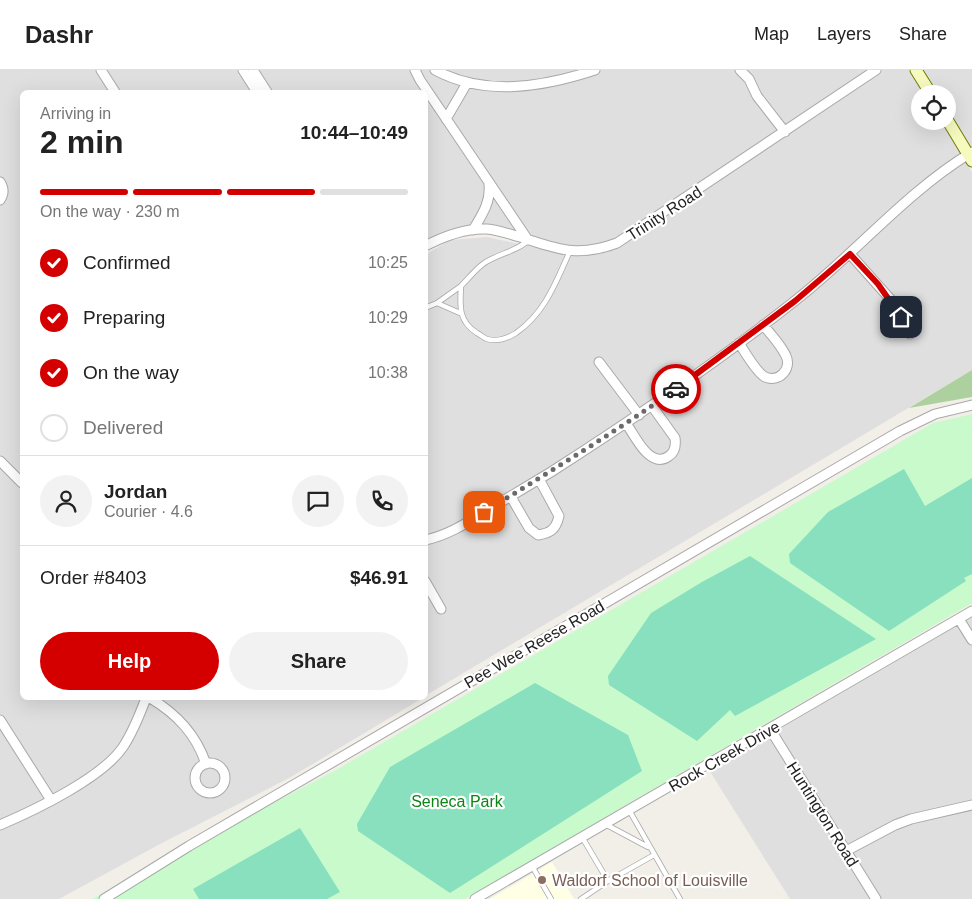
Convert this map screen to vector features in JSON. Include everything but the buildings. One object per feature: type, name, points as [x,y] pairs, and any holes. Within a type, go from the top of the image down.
[{"type":"main road","points":[[916,70],[925,85]]},
{"type":"main road","points":[[954,130],[971,156]]},
{"type":"street","points":[[101,70],[114,90]]},
{"type":"street","points":[[243,70],[257,90]]},
{"type":"street","points":[[253,70],[266,90]]},
{"type":"street","points":[[414,70],[427,90]]},
{"type":"street","points":[[435,70],[468,83],[490,86],[524,86],[547,83],[594,70]]},
{"type":"street","points":[[740,70],[749,79],[757,96],[785,132]]},
{"type":"street","name":"Trinity Road","points":[[428,245],[448,236],[473,230],[488,229],[554,249],[570,251],[596,250],[624,240],[876,70]]},
{"type":"street","points":[[446,119],[468,83]]},
{"type":"street","points":[[428,91],[528,240]]},
{"type":"street","points":[[428,539],[446,533],[511,497],[652,406],[739,344],[795,301],[930,181],[971,156]]},
{"type":"street","points":[[0,182],[3,194],[0,200]]},
{"type":"street","points":[[473,230],[483,214],[488,200],[490,193],[488,182]]},
{"type":"street","points":[[850,254],[892,301],[910,334]]},
{"type":"street","points":[[739,344],[765,376],[772,378],[784,373],[787,367],[787,356],[763,325]]},
{"type":"street","points":[[599,362],[639,415]]},
{"type":"street","name":"Pee Wee Reese Road","points":[[104,899],[122,886],[215,831],[876,444],[935,414],[972,405]]},
{"type":"street","points":[[626,423],[650,457],[658,460],[672,455],[675,450],[675,438],[652,406]]},
{"type":"street","points":[[0,461],[20,481]]},
{"type":"street","points":[[511,497],[529,528],[538,535],[548,534],[556,527],[559,516],[540,479]]},
{"type":"street","points":[[428,587],[441,609]]},
{"type":"street","name":"Rock Creek Drive","points":[[475,899],[972,611]]},
{"type":"street","points":[[959,619],[972,640]]},
{"type":"street","points":[[0,825],[86,780],[116,755],[128,737],[145,700]]},
{"type":"street","points":[[153,700],[173,714],[188,729],[202,751],[206,764]]},
{"type":"street","points":[[0,720],[51,800]]},
{"type":"street","name":"Huntington Road","points":[[770,729],[876,899]]},
{"type":"street","points":[[846,851],[911,819],[972,805]]},
{"type":"lane","points":[[428,307],[437,303],[461,286],[483,264],[502,252],[518,248],[528,240]]},
{"type":"lane","points":[[437,303],[460,312],[472,330],[488,340],[506,339],[528,325],[539,313],[548,299],[570,251]]},
{"type":"lane","points":[[460,312],[461,286]]},
{"type":"lane","points":[[629,810],[649,848],[680,899]]},
{"type":"lane","points":[[605,824],[649,848]]},
{"type":"lane","points":[[582,837],[608,881]]},
{"type":"lane","points":[[581,899],[654,855]]},
{"type":"lane","points":[[532,866],[551,899]]},
{"type":"shaded area","points":[[0,70],[237,70],[251,90],[20,90],[20,700],[420,700],[291,777],[160,844],[59,899],[0,899]]},
{"type":"shaded area","points":[[257,70],[909,70],[918,85],[911,85],[911,130],[946,130],[972,172],[972,370],[428,694],[428,253],[450,240],[487,237],[575,256],[577,248],[547,244],[472,226],[447,231],[428,240],[428,90],[270,90]]},
{"type":"shaded area","points":[[923,70],[972,70],[972,149],[956,123],[956,85],[932,85]]},
{"type":"shaded area","points":[[972,617],[972,899],[790,899],[709,770]]},
{"type":"shaded area","name":"Waldorf School of Louisville","points":[[552,862],[574,899],[490,899]]},
{"type":"green space","points":[[972,370],[972,397],[909,408]]},
{"type":"green space","name":"Seneca Park","points":[[972,414],[972,603],[465,899],[92,899],[336,770],[933,423]]},
{"type":"green space","points":[[904,469],[925,506],[972,478],[972,574],[964,578],[966,581],[889,631],[790,563],[789,554],[828,512]]},
{"type":"green space","points":[[750,556],[876,639],[735,716],[730,710],[697,741],[609,685],[608,676],[651,613]]},
{"type":"green space","points":[[535,683],[628,735],[642,771],[450,893],[358,831],[357,824],[390,767]]},
{"type":"green space","points":[[300,828],[340,892],[327,899],[199,899],[193,889]]},
{"type":"way so far","points":[[484,512],[540,479],[676,389]]},
{"type":"place","name":"Waldorf School of Louisville","points":[[542,880]]},
{"type":"route","points":[[676,389],[795,301],[850,254],[892,301],[901,317]]}]
